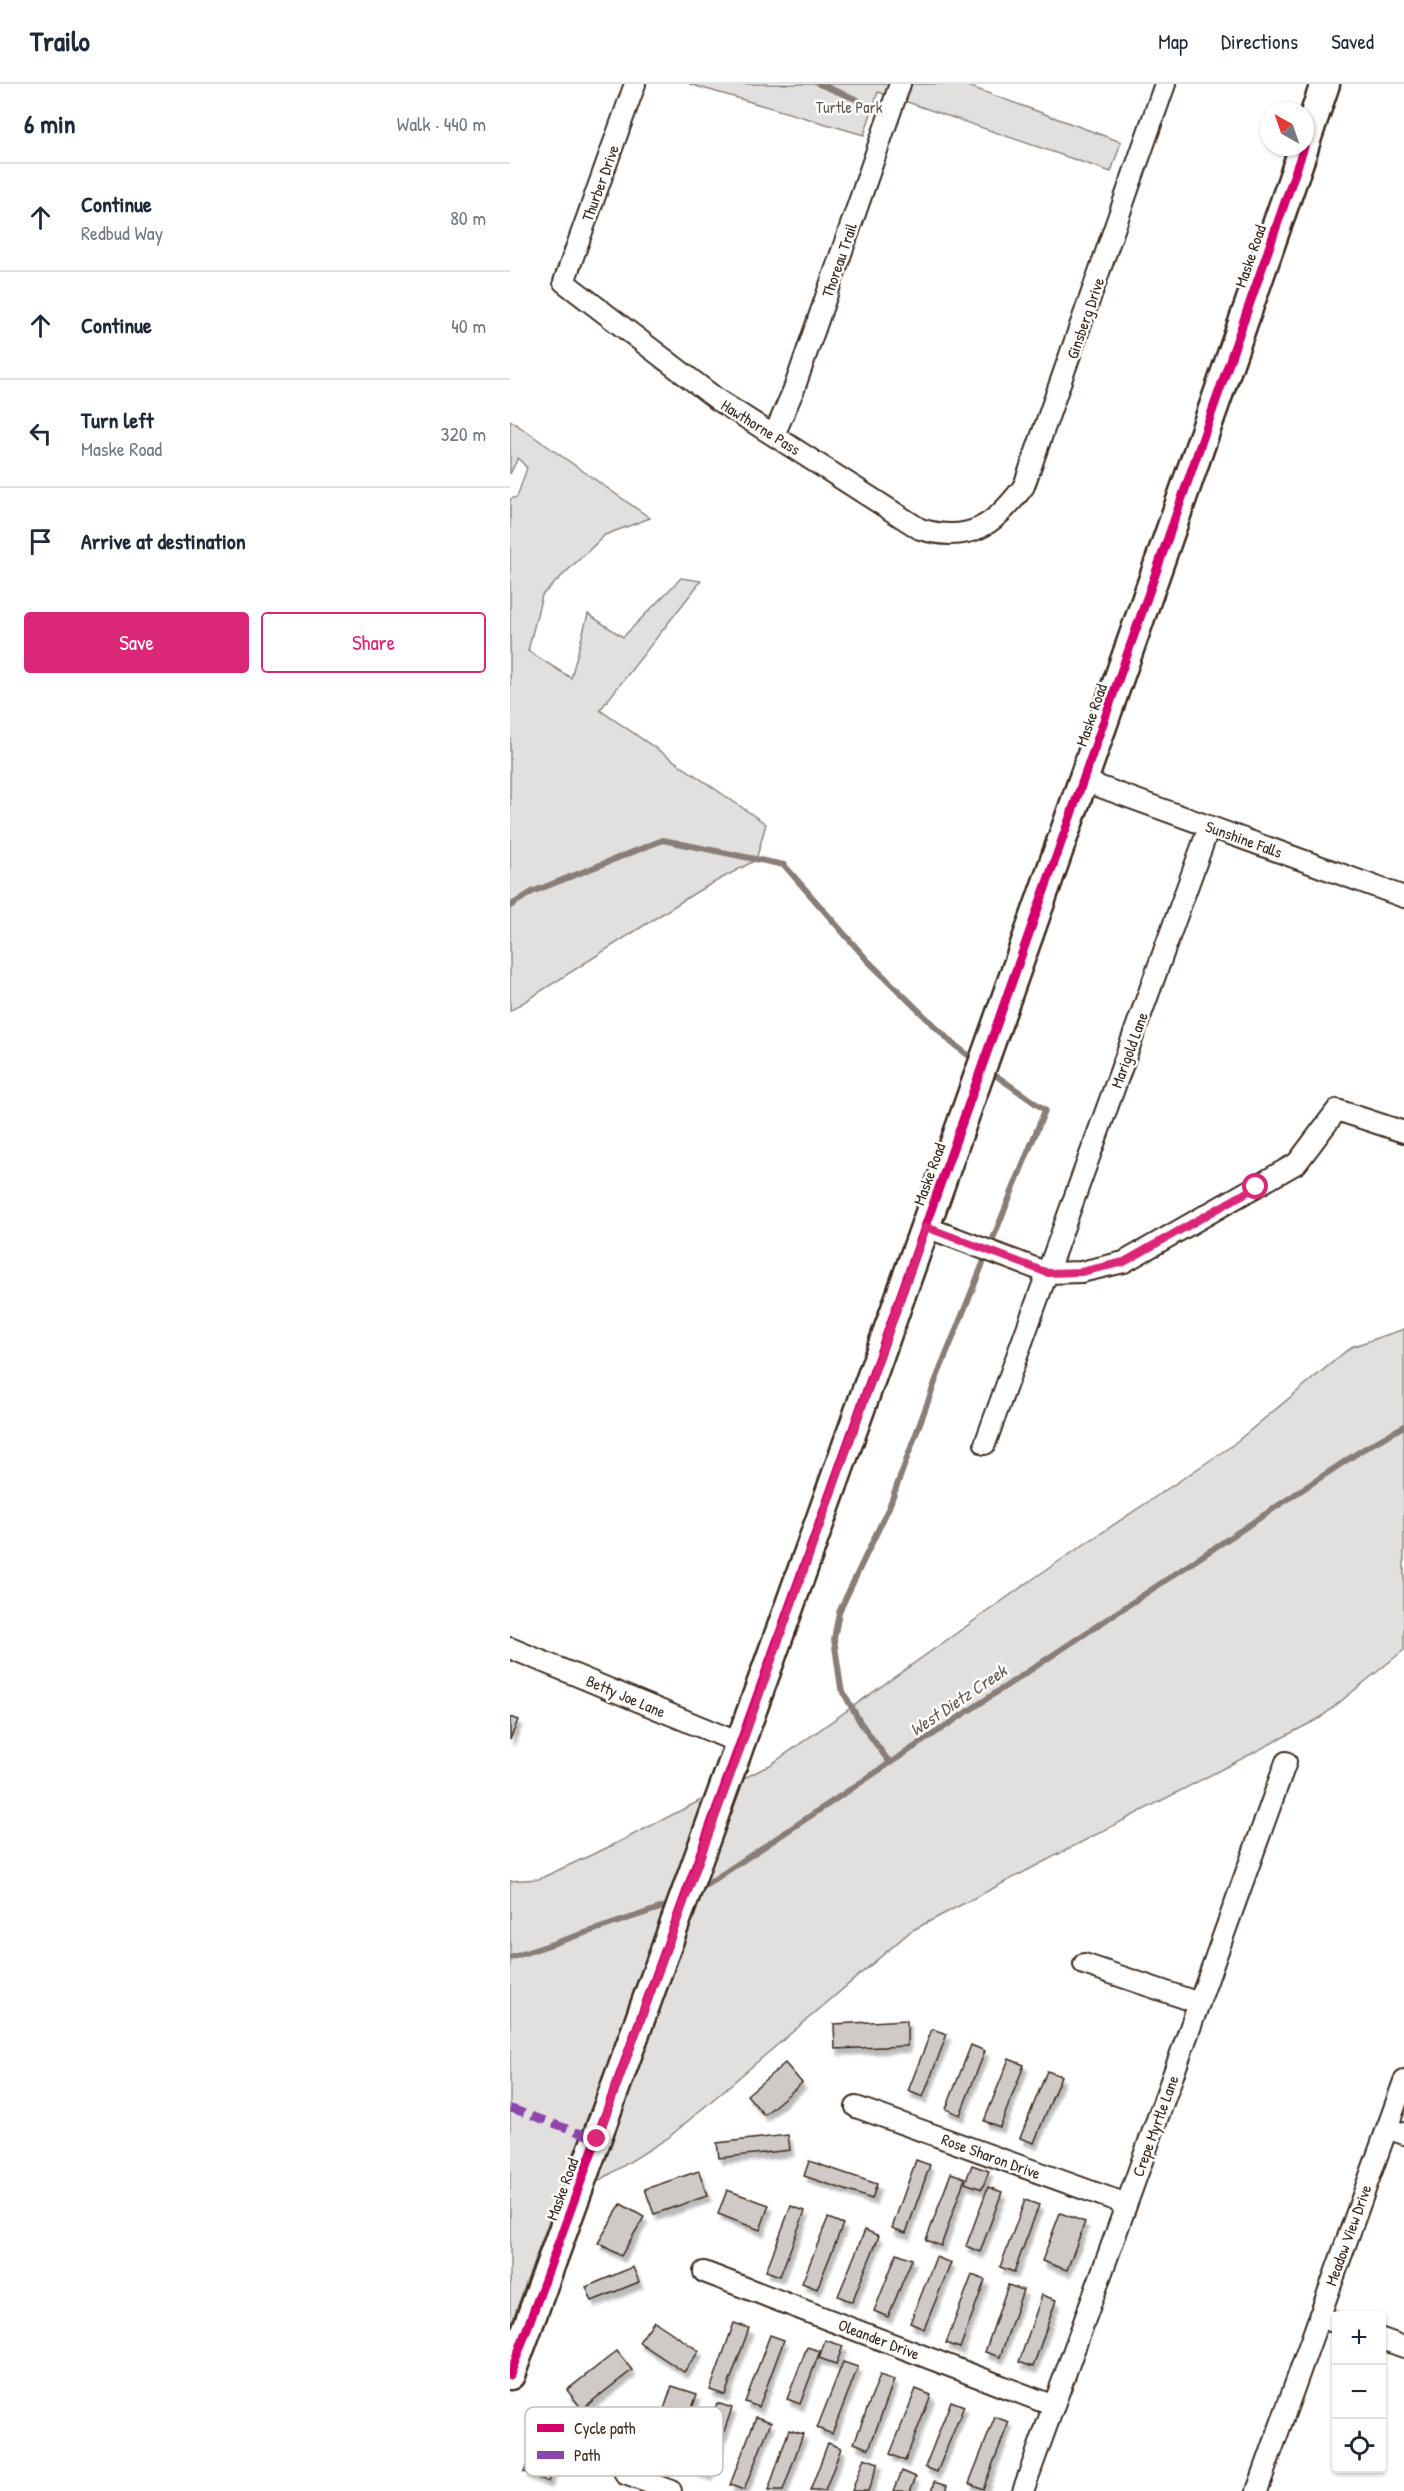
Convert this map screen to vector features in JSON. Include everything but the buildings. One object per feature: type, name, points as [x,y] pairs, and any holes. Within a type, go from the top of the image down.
[{"type":"street","name":"Thurber Drive","points":[[564,282],[635,84]]},
{"type":"street","name":"Thoreau Trail","points":[[774,435],[794,389],[900,84]]},
{"type":"street","name":"Ginsberg Drive","points":[[975,531],[994,520],[1009,507],[1028,477],[1165,84]]},
{"type":"street","name":"Maske Road","points":[[1314,116],[1325,84]]},
{"type":"street","name":"Maske Road","points":[[510,2375],[742,1744],[1084,781],[1300,156]]},
{"type":"street","name":"Hawthorne Pass","points":[[564,282],[718,400],[920,529],[940,535],[975,531]]},
{"type":"street","name":"Sunshine Falls","points":[[1084,781],[1404,897]]},
{"type":"street","name":"Marigold Lane","points":[[985,1444],[1209,827]]},
{"type":"street","points":[[926,1227],[1048,1273],[1081,1272],[1124,1262],[1297,1163],[1337,1110],[1404,1132]]},
{"type":"street","name":"Betty Joe Lane","points":[[510,1648],[742,1744]]},
{"type":"street","name":"Crepe Myrtle Lane","points":[[1023,2491],[1286,1762]]},
{"type":"street","points":[[1084,1964],[1199,2003]]},
{"type":"street","name":"Meadow View Drive","points":[[1257,2491],[1328,2319],[1395,2131],[1404,2081]]},
{"type":"street","name":"Rose Sharon Drive","points":[[856,2107],[1126,2204]]},
{"type":"street","name":"Oleander Drive","points":[[704,2272],[1054,2406]]},
{"type":"street","points":[[1386,2340],[1404,2347]]},
{"type":"street","points":[[630,2476],[671,2491]]},
{"type":"green space","name":"Turtle Park","points":[[689,84],[963,84],[1121,142],[1111,172],[878,92],[864,135]]},
{"type":"green space","points":[[510,420],[650,518],[605,535],[542,595],[528,651],[571,678],[588,614],[623,637],[681,578],[701,581],[600,710],[766,824],[756,860],[698,891],[510,1011],[510,499],[517,497],[527,468],[518,458],[510,474]]},
{"type":"green space","points":[[1404,1329],[1404,1650],[1320,1718],[911,1931],[668,2138],[599,2181],[564,2180],[510,2327],[510,1881],[539,1879],[613,1845],[770,1765],[1040,1574],[1230,1447],[1351,1347]]},
{"type":"waterway","points":[[819,84],[858,100]]},
{"type":"waterway","points":[[510,906],[532,892],[663,840],[784,865],[868,961],[952,1043],[968,1055]]},
{"type":"waterway","points":[[890,1763],[860,1722],[841,1688],[834,1639],[839,1612],[889,1507],[937,1377],[1045,1110],[998,1077]]},
{"type":"waterway","name":"West Dietz Creek","points":[[697,1891],[1362,1450],[1404,1426]]},
{"type":"waterway","name":"West Dietz Creek","points":[[510,1958],[672,1904]]},
{"type":"marked path","points":[[510,2108],[597,2139]]},
{"type":"cycle path","points":[[510,2375],[713,1819],[912,1263],[1301,156]]},
{"type":"route","points":[[597,2139],[742,1744],[926,1227],[1048,1273],[1081,1272],[1124,1262],[1256,1187]]}]
